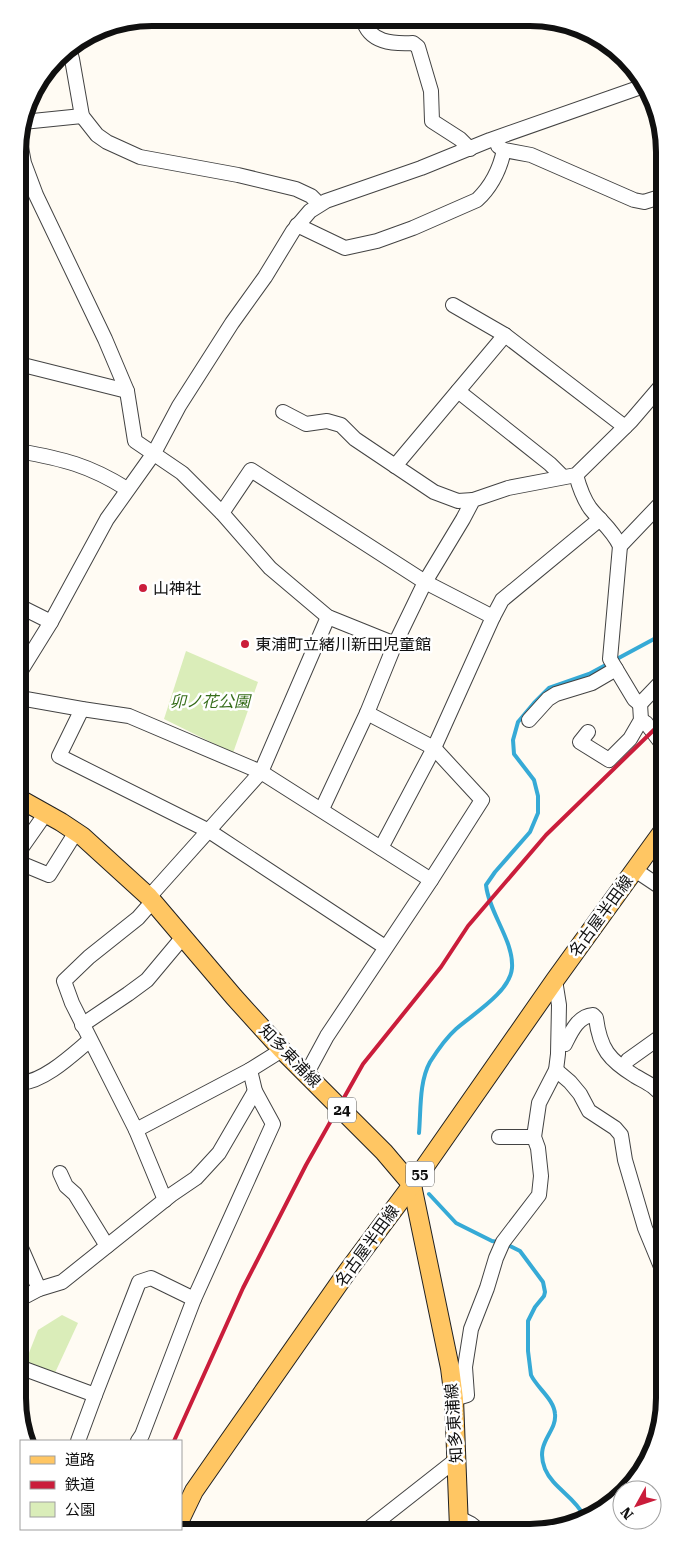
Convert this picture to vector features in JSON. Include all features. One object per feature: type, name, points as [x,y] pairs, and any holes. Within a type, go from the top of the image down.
[{"type":"main road","name":"知多東浦線","points":[[26,802],[76,832],[150,900],[282,1050],[384,1152],[412,1185],[450,1368],[454,1399],[459,1523]]},
{"type":"main road","name":"名古屋半田線","points":[[182,1516],[194,1491],[347,1272],[412,1185],[555,980],[655,841]]},
{"type":"street","points":[[366,26],[367,30],[384,42],[414,43],[418,47],[431,91],[432,121],[460,139],[470,149]]},
{"type":"street","points":[[71,56],[82,116],[97,135],[112,145],[129,153],[156,160],[238,175],[296,189],[311,196],[318,204]]},
{"type":"street","points":[[27,661],[51,622],[90,548],[127,489],[154,453],[180,406],[232,323],[265,277],[297,226],[318,204],[490,140],[638,88]]},
{"type":"street","points":[[31,121],[82,116]]},
{"type":"street","points":[[490,140],[504,150],[531,155],[634,200],[644,202],[656,198]]},
{"type":"street","points":[[297,226],[345,248],[377,241],[413,228],[477,200],[485,192],[500,168],[504,150]]},
{"type":"street","points":[[27,172],[36,195],[105,339],[127,391],[135,441],[182,473],[222,513],[270,568],[328,617],[395,644]]},
{"type":"street","points":[[452,305],[505,335],[625,427]]},
{"type":"street","points":[[395,466],[505,335]]},
{"type":"street","points":[[27,366],[127,391]]},
{"type":"street","points":[[458,391],[550,464],[570,476],[590,508],[615,535],[620,546],[613,664],[634,699],[640,704],[641,720],[630,738],[609,760],[580,742],[588,732]]},
{"type":"street","points":[[283,412],[306,424],[327,421],[341,425],[355,439],[434,492],[458,501],[472,500],[508,488],[570,476],[625,427],[656,392]]},
{"type":"street","points":[[27,452],[58,458],[81,465],[105,475],[127,489]]},
{"type":"street","points":[[222,513],[251,470],[425,582],[493,617]]},
{"type":"street","points":[[322,809],[367,713],[395,644],[425,582],[463,519],[472,500]]},
{"type":"street","points":[[620,546],[656,509]]},
{"type":"street","points":[[381,848],[434,748],[502,600],[600,519]]},
{"type":"street","points":[[27,610],[51,622]]},
{"type":"street","points":[[165,1200],[136,1130],[82,1025],[64,980],[89,957],[138,918],[150,900],[261,772],[328,617]]},
{"type":"street","points":[[529,720],[548,699],[556,694],[592,683],[613,664]]},
{"type":"street","points":[[640,704],[656,688]]},
{"type":"street","points":[[27,699],[82,710],[129,716],[261,772],[431,880]]},
{"type":"street","points":[[82,710],[59,756],[209,831],[386,947]]},
{"type":"street","points":[[307,1073],[327,1036],[482,800],[434,748],[367,713]]},
{"type":"street","points":[[641,720],[646,723],[656,736]]},
{"type":"street","points":[[26,841],[46,813]]},
{"type":"street","points":[[26,866],[49,875],[76,832]]},
{"type":"street","points":[[635,870],[655,884]]},
{"type":"street","points":[[82,1025],[146,980],[183,937]]},
{"type":"street","points":[[454,1399],[467,1396],[466,1368],[471,1329],[496,1258],[504,1242],[539,1195],[541,1176],[538,1148],[534,1137],[539,1103],[556,1070],[559,1043],[559,1005],[555,980]]},
{"type":"street","points":[[559,1043],[564,1044],[580,1020],[593,1015],[596,1018],[601,1044],[606,1053],[622,1067],[655,1087]]},
{"type":"street","points":[[26,1082],[43,1075],[65,1061],[90,1040]]},
{"type":"street","points":[[622,1067],[628,1060],[655,1040]]},
{"type":"street","points":[[136,1130],[250,1070],[282,1050]]},
{"type":"street","points":[[139,1440],[142,1436],[194,1300],[273,1124],[255,1091],[250,1070]]},
{"type":"street","points":[[556,1070],[580,1094],[589,1111],[615,1128],[621,1135],[625,1160],[644,1228],[655,1254]]},
{"type":"street","points":[[26,1296],[39,1289],[62,1282],[165,1200],[196,1178],[219,1153],[255,1091]]},
{"type":"street","points":[[499,1137],[534,1137]]},
{"type":"street","points":[[60,1173],[66,1186],[76,1194],[107,1246]]},
{"type":"street","points":[[26,1259],[39,1289]]},
{"type":"street","points":[[78,1440],[94,1395],[139,1282],[151,1278],[194,1300]]},
{"type":"street","points":[[26,1370],[94,1395]]},
{"type":"street","points":[[374,1524],[452,1463],[457,1463]]},
{"type":"green space","name":"卯ノ花公園","points":[[186,651],[258,682],[233,753],[164,719]]},
{"type":"green space","points":[[62,1315],[78,1323],[54,1375],[26,1363],[38,1330]]},
{"type":"waterway","points":[[419,1133],[422,1087],[430,1062],[453,1032],[490,1002],[505,986],[510,977],[512,958],[486,885],[530,832],[538,813],[538,796],[534,780],[514,754],[513,740],[518,722],[549,688],[589,674],[656,638]]},
{"type":"waterway","points":[[429,1194],[456,1223],[492,1241],[504,1243],[520,1251],[543,1282],[544,1296],[535,1307],[528,1321],[528,1351],[531,1375],[549,1398],[555,1414],[553,1427],[542,1452],[542,1460],[553,1482],[582,1512]]},
{"type":"railway","points":[[174,1440],[243,1288],[306,1165],[363,1064],[441,967],[468,926],[546,835],[656,728]]},
{"type":"place","name":"山神社","points":[[143,588]]},
{"type":"place","name":"東浦町立緒川新田児童館","points":[[245,644]]}]
